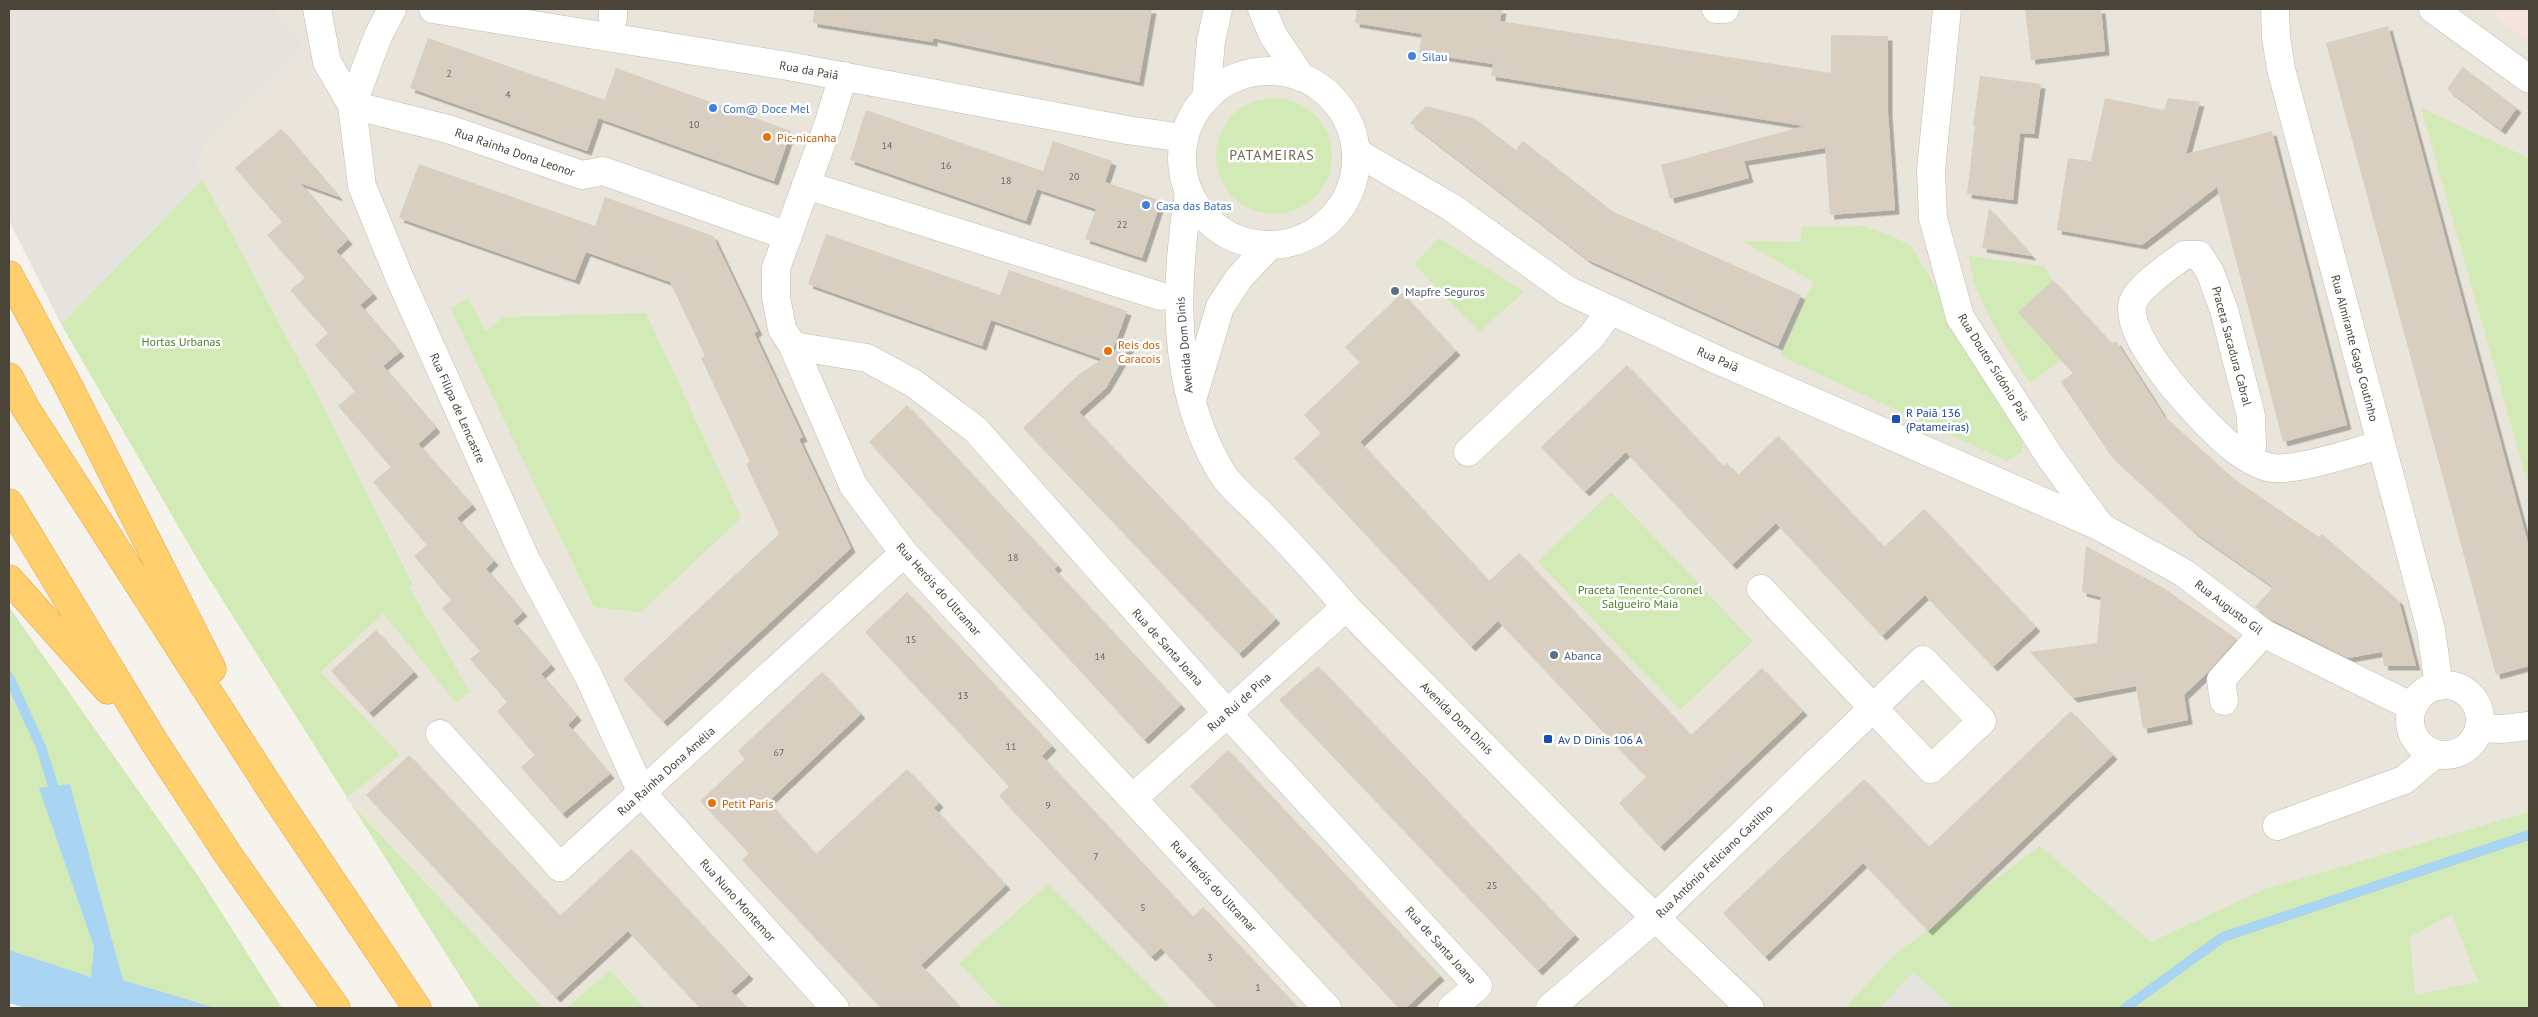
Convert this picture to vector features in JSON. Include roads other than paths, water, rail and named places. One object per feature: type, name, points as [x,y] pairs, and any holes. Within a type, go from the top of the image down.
[{"type":"highway","points":[[9,275],[69,387],[282,808]]},
{"type":"highway","points":[[9,377],[26,409],[282,808],[418,1008]]},
{"type":"highway","points":[[9,503],[153,740],[227,853],[336,1008]]},
{"type":"highway","points":[[9,580],[153,740]]},
{"type":"street","name":"Rua Filipa de Lencastre","points":[[317,9],[327,62],[352,105],[362,186],[398,274],[526,560],[589,677],[642,793]]},
{"type":"street","points":[[352,105],[374,44],[392,9]]},
{"type":"street","name":"Rua da Paiã","points":[[433,9],[843,76],[1126,130],[1184,138]]},
{"type":"street","points":[[1206,98],[1211,41],[1218,9]]},
{"type":"street","points":[[1262,9],[1273,35],[1301,77]]},
{"type":"street","points":[[1716,9],[1726,9]]},
{"type":"street","name":"Rua Doutor Sidónio Pais","points":[[1947,9],[1932,180],[1933,218],[1960,317],[2050,457],[2101,528]]},
{"type":"street","name":"Rua Almirante Gago Coutinho","points":[[2275,9],[2276,37],[2281,69],[2431,630],[2440,686]]},
{"type":"street","points":[[2432,9],[2529,79]]},
{"type":"street","points":[[1276,71],[1301,77],[1322,89],[1339,107],[1350,128],[1356,152],[1353,181],[1342,207],[1322,228],[1297,241],[1269,246],[1244,242],[1221,232],[1202,215],[1189,193],[1184,177],[1182,158],[1184,138],[1196,111],[1206,98],[1226,82],[1250,73],[1276,71]]},
{"type":"street","name":"Rua Heróis do Ultramar","points":[[843,76],[828,125],[776,268],[776,298],[782,329],[793,346],[853,485],[904,553],[1327,1008]]},
{"type":"street","name":"Rua Rainha Dona Leonor","points":[[352,105],[448,130],[582,175],[603,171],[788,236]]},
{"type":"street","name":"Rua Paiã","points":[[1356,152],[1450,207],[1567,290],[1966,470],[2101,528]]},
{"type":"street","points":[[806,185],[1160,296]]},
{"type":"street","name":"Avenida Dom Dinis","points":[[1189,193],[1181,255],[1179,298],[1181,336],[1191,407],[1220,472],[1309,563],[1346,607],[1654,919],[1750,1008]]},
{"type":"street","name":"Avenida Dom Dinis","points":[[1191,407],[1220,307],[1239,278],[1269,246]]},
{"type":"street","name":"Praceta Sacadura Cabral","points":[[2250,459],[2252,446],[2251,416],[2224,310],[2210,272],[2199,255],[2184,255],[2143,289],[2133,301],[2133,317],[2137,336],[2153,360],[2212,430],[2238,452],[2250,459],[2268,467],[2286,468],[2381,445]]},
{"type":"street","points":[[1468,452],[1591,337],[1610,310]]},
{"type":"street","name":"Rua de Santa Joana","points":[[793,346],[867,358],[914,383],[975,430],[1227,713],[1478,986],[1452,1008]]},
{"type":"street","name":"Rua Augusto Gil","points":[[2101,528],[2184,573],[2263,633],[2413,707]]},
{"type":"street","name":"Rua Rainha Dona Amélia","points":[[440,734],[560,868],[904,553]]},
{"type":"street","name":"Rua António Feliciano Castilho","points":[[1550,1008],[1654,919],[1873,708],[1761,589]]},
{"type":"street","name":"Rua Rui de Pina","points":[[1133,798],[1346,607]]},
{"type":"street","points":[[2224,701],[2220,680],[2263,633]]},
{"type":"street","points":[[2440,686],[2461,689],[2477,705],[2480,728],[2475,739],[2458,753],[2435,754],[2425,749],[2416,740],[2410,718],[2413,707],[2424,693],[2440,686]]},
{"type":"street","points":[[2480,728],[2502,729],[2529,726]]},
{"type":"street","points":[[2277,826],[2404,780],[2435,754]]},
{"type":"street","name":"Rua Nuno Montemor","points":[[642,793],[835,1008]]},
{"type":"water","points":[[70,784],[123,980],[216,1008],[26,1008],[9,1003],[9,950],[91,977],[94,947],[39,788]]},
{"type":"waterway","points":[[9,677],[41,747],[57,799]]},
{"type":"waterway","points":[[2125,1008],[2223,937],[2529,835]]},
{"type":"place","name":"Silau","points":[[1412,56]]},
{"type":"place","name":"Com@ Doce Mel","points":[[713,108]]},
{"type":"place","name":"Pic-nicanha","points":[[767,137]]},
{"type":"place","name":"Casa das Batas","points":[[1146,205]]},
{"type":"place","name":"Mapfre Seguros","points":[[1395,291]]},
{"type":"place","name":"Reis dos Caracois","points":[[1108,351]]},
{"type":"place","name":"R Paiã 136 (Patameiras)","points":[[1896,419]]},
{"type":"place","name":"Abanca","points":[[1554,655]]},
{"type":"place","name":"Av D Dinis 106 A","points":[[1548,739]]},
{"type":"place","name":"Petit Paris","points":[[712,803]]},
{"type":"district","name":"PATAMEIRAS","points":[[1272,155]]},
{"type":"park label","name":"Hortas Urbanas","points":[[181,341]]},
{"type":"park label","name":"Praceta Tenente-Coronel Salgueiro Maia","points":[[1640,596]]}]
